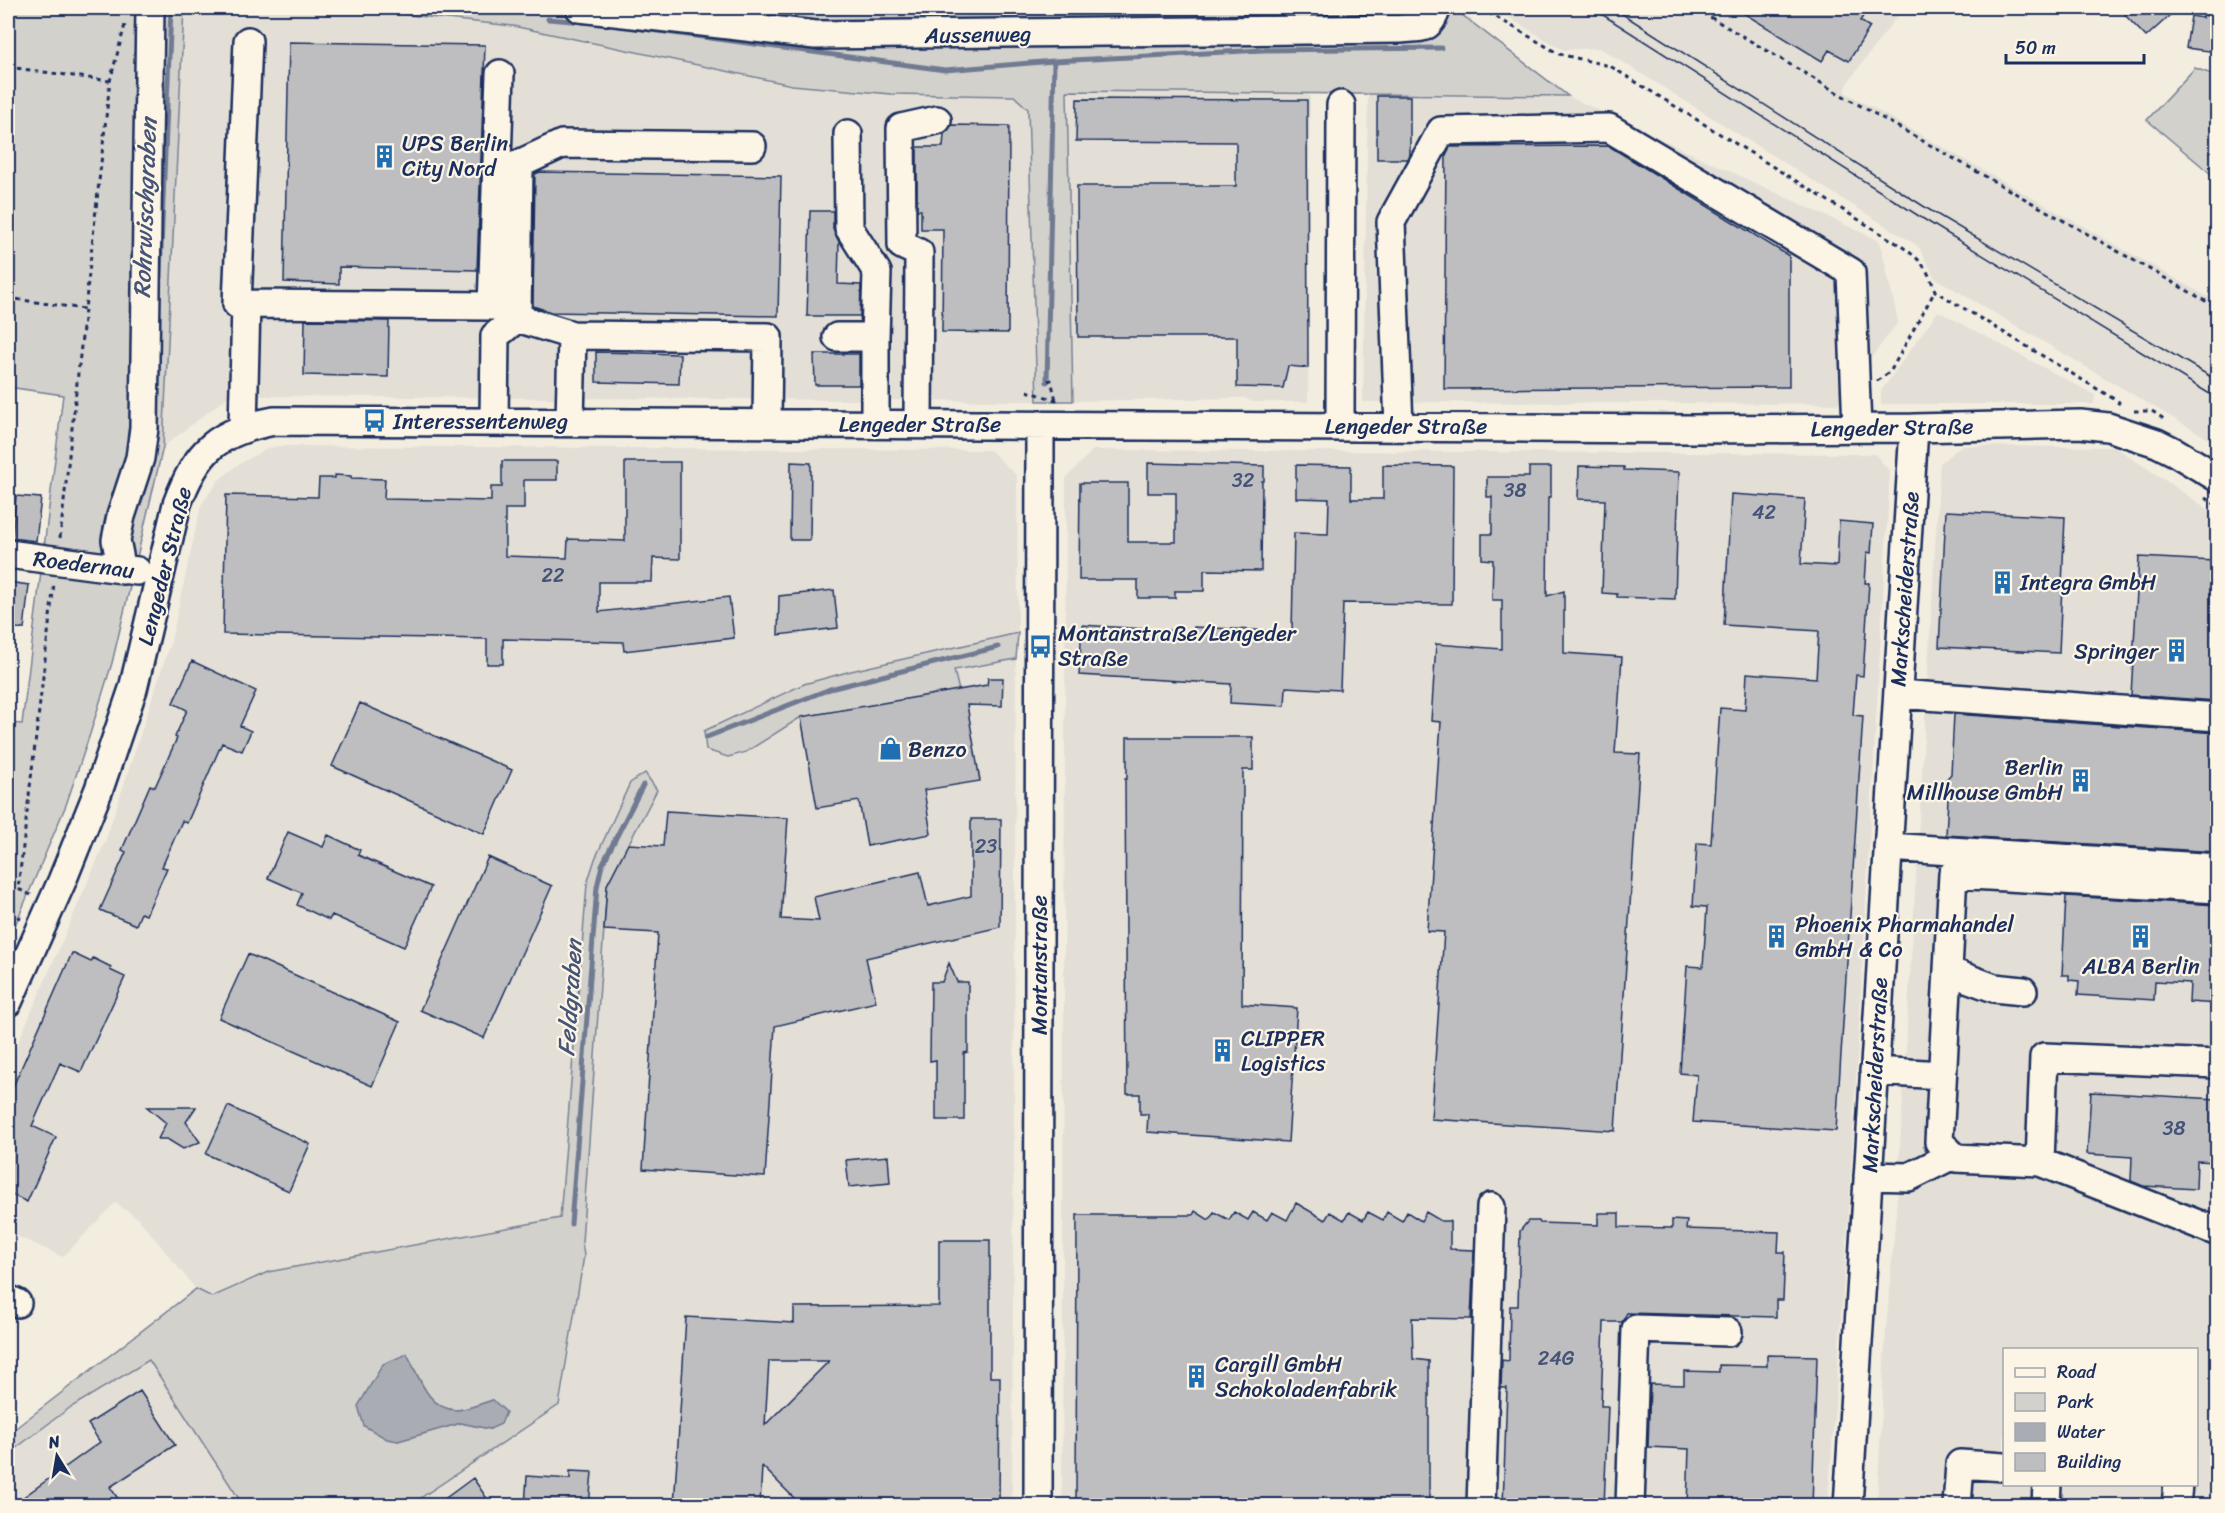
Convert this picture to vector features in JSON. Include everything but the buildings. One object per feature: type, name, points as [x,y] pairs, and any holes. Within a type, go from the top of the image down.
[{"type":"street","name":"Aussenweg","points":[[580,8],[815,36],[1400,30],[1428,26],[1437,8]]},
{"type":"street","points":[[122,570],[116,540],[121,516],[140,458],[144,428],[138,13]]},
{"type":"street","points":[[248,41],[237,304],[492,306],[500,74]]},
{"type":"street","points":[[1340,426],[1341,105]]},
{"type":"street","points":[[918,424],[919,253],[902,245],[901,128],[937,120]]},
{"type":"street","points":[[1399,426],[1391,222],[1441,131],[1609,128],[1851,272],[1857,428]]},
{"type":"street","points":[[848,134],[849,228],[877,272],[875,424]]},
{"type":"street","points":[[494,421],[495,336],[517,318],[519,164],[562,144],[752,146]]},
{"type":"street","points":[[243,427],[246,304]]},
{"type":"street","points":[[517,318],[572,335],[768,337],[767,423]]},
{"type":"street","points":[[570,422],[572,335]]},
{"type":"street","points":[[837,337],[875,337]]},
{"type":"street","name":"Lengeder Straße","points":[[8,1002],[99,789],[133,689],[177,504],[187,477],[201,457],[219,440],[243,427],[274,420],[918,424],[1048,415],[1340,426],[1914,428],[2080,424],[2108,427],[2157,443],[2217,478]]},
{"type":"street","name":"Montanstraße","points":[[1038,1506],[1048,415]]},
{"type":"street","name":"Markscheiderstraße","points":[[1848,1506],[1914,428]]},
{"type":"street","name":"Roedernau","points":[[8,554],[160,573]]},
{"type":"street","points":[[1898,694],[2217,717]]},
{"type":"street","points":[[1888,847],[2217,868]]},
{"type":"street","points":[[2217,889],[1953,874],[1939,1142],[1956,1158],[2040,1162],[2217,1232]]},
{"type":"street","points":[[1948,971],[1994,988],[2023,992]]},
{"type":"street","points":[[2040,1162],[2044,1057],[2217,1064]]},
{"type":"street","points":[[1874,1071],[1942,1075]]},
{"type":"street","points":[[1868,1176],[1909,1177],[1953,1155]]},
{"type":"street","points":[[1481,1506],[1491,1208]]},
{"type":"street","points":[[1630,1506],[1636,1329],[1728,1332]]},
{"type":"street","points":[[1957,1506],[1960,1464],[2003,1467]]},
{"type":"street","points":[[2046,1506],[2047,1486]]},
{"type":"street","points":[[2176,1506],[2178,1486]]},
{"type":"path","points":[[1480,8],[1558,54],[1610,66],[1898,244],[1918,257],[1929,273],[1935,291],[2120,402],[2115,411]]},
{"type":"path","points":[[1695,8],[1838,93],[2217,308]]},
{"type":"path","points":[[32,896],[18,889],[58,561],[110,81],[138,13]]},
{"type":"path","points":[[8,67],[110,81]]},
{"type":"path","points":[[1876,391],[1876,382],[1890,372],[1935,291]]},
{"type":"path","points":[[8,298],[84,309]]},
{"type":"path","points":[[1048,381],[1051,380],[1056,400],[1048,415]]},
{"type":"path","points":[[1027,391],[1056,400]]},
{"type":"path","points":[[8,915],[22,918]]},
{"type":"shaded area","points":[[184,8],[342,8],[513,26],[792,85],[891,94],[1014,96],[1028,109],[1037,401],[229,396],[163,447]]},
{"type":"shaded area","points":[[1493,8],[1903,8],[1849,81],[1845,92],[2217,302],[2217,444],[1935,278],[1918,246],[1600,48],[1563,50]]},
{"type":"shaded area","points":[[1067,91],[1310,93],[1308,402],[1253,402],[1244,398],[1073,401]]},
{"type":"shaded area","points":[[1368,95],[1568,96],[1880,241],[1898,322],[1868,362],[1870,404],[1363,402]]},
{"type":"shaded area","points":[[1938,311],[2095,395],[2094,404],[1881,404],[1881,391]]},
{"type":"shaded area","points":[[278,446],[990,450],[1017,476],[1018,633],[804,684],[746,752],[801,717],[959,690],[953,670],[1016,659],[1012,1505],[410,1505],[560,1404],[584,1256],[582,1242],[607,885],[657,790],[630,783],[595,859],[587,884],[560,1218],[268,1272],[212,1297],[196,1289],[138,1218],[115,1203],[63,1257],[8,1232],[8,1066],[105,842],[171,641],[201,505],[219,480],[236,466],[266,449]]},
{"type":"shaded area","points":[[1961,446],[2115,447],[2217,515],[2217,1505],[1877,1506],[1885,1343],[1897,1199],[1940,463]]},
{"type":"shaded area","points":[[1093,450],[1875,454],[1890,472],[1849,1205],[1828,1505],[1062,1506],[1066,478]]},
{"type":"shaded area","points":[[149,1360],[243,1505],[8,1505],[8,1454],[68,1409]]},
{"type":"green space","points":[[8,8],[184,8],[163,447],[112,663],[90,734],[66,805],[8,942],[8,723],[22,724],[63,395],[8,387]]},
{"type":"green space","points":[[342,8],[1453,8],[1568,96],[1067,91],[1073,401],[1037,401],[1028,109],[1014,96],[891,94],[792,85],[513,26]]},
{"type":"green space","points":[[2195,68],[2217,76],[2217,179],[2147,120]]},
{"type":"green space","points":[[1018,633],[1016,659],[954,670],[959,691],[801,717],[746,752],[728,757],[706,750],[704,731],[804,684]]},
{"type":"green space","points":[[645,773],[657,790],[607,885],[582,1242],[584,1256],[559,1405],[410,1505],[243,1505],[149,1360],[68,1409],[8,1454],[8,1434],[196,1289],[212,1297],[268,1272],[560,1218],[587,884],[595,859],[630,783]],"holes":[[[407,1354],[425,1390],[438,1404],[460,1410],[493,1400],[490,1429],[461,1423],[398,1441]]]},
{"type":"water","points":[[407,1354],[425,1390],[438,1404],[456,1410],[493,1400],[506,1412],[501,1424],[490,1429],[461,1423],[398,1441],[387,1439],[364,1426],[358,1406],[383,1364]]},
{"type":"waterway","name":"Rohrwischgraben","points":[[159,297],[171,8]]},
{"type":"waterway","points":[[375,8],[449,13]]},
{"type":"waterway","points":[[548,19],[585,22]]},
{"type":"waterway","points":[[636,28],[945,70],[1054,61],[1263,50],[1441,48]]},
{"type":"waterway","points":[[1047,382],[1054,61]]},
{"type":"waterway","name":"Feldgraben","points":[[707,737],[830,689],[998,647]]},
{"type":"waterway","name":"Feldgraben","points":[[571,1224],[597,887],[602,865],[643,785]]},
{"type":"tram line","points":[[1592,8],[1922,218],[2218,399]]},
{"type":"tram line","points":[[1613,8],[1928,209],[2218,381]]},
{"type":"place","name":"UPS Berlin City Nord","points":[[384,156]]},
{"type":"place","name":"Interessentenweg","points":[[375,421]]},
{"type":"place","name":"Integra GmbH","points":[[2002,582]]},
{"type":"place","name":"Montanstraße/Lengeder Straße","points":[[1040,646]]},
{"type":"place","name":"Springer","points":[[2176,651]]},
{"type":"place","name":"Benzo","points":[[890,749]]},
{"type":"place","name":"Berlin Millhouse GmbH","points":[[2081,780]]},
{"type":"place","name":"Phoenix Pharmahandel GmbH & Co","points":[[1777,937]]},
{"type":"place","name":"ALBA Berlin","points":[[2141,937]]},
{"type":"place","name":"CLIPPER Logistics","points":[[1223,1051]]},
{"type":"place","name":"Cargill GmbH Schokoladenfabrik","points":[[1197,1377]]}]
